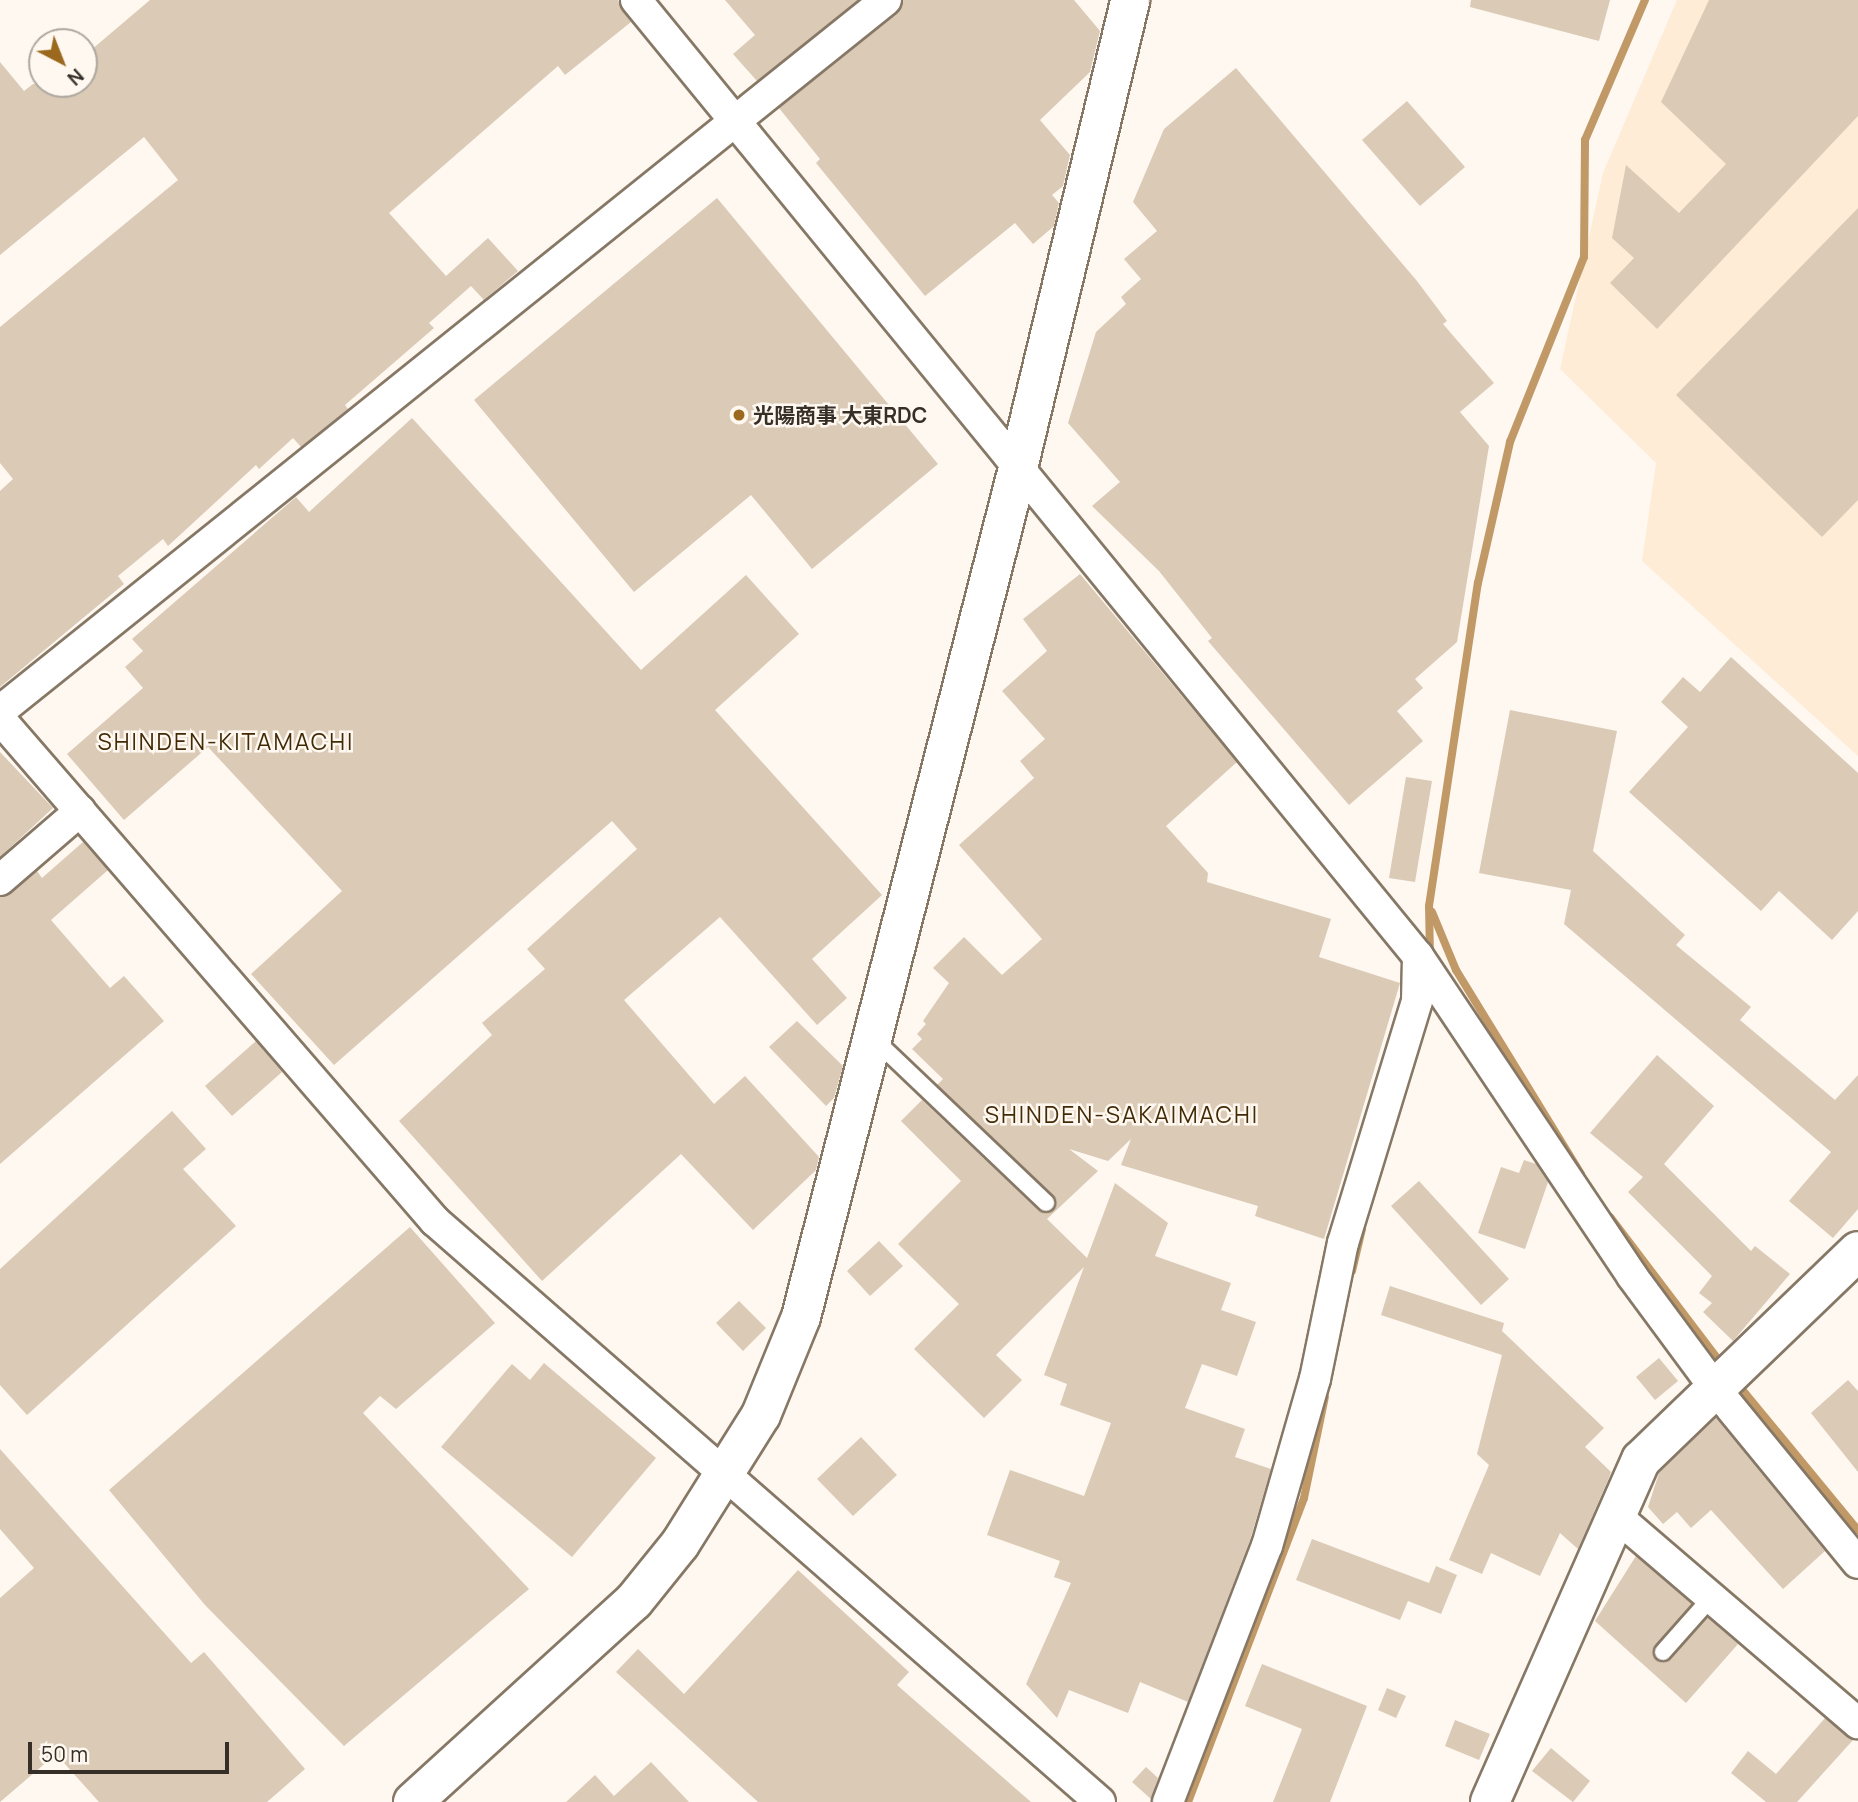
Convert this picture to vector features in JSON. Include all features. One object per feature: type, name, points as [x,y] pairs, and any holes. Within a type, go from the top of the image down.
[{"type":"street","points":[[636,0],[1418,956],[1632,1276],[1717,1391],[1858,1563]]},
{"type":"street","points":[[0,711],[738,124],[886,0]]},
{"type":"street","points":[[413,1802],[634,1601],[725,1475],[761,1415],[801,1317],[1018,468],[1130,0]]},
{"type":"street","points":[[0,719],[435,1220],[1100,1802]]},
{"type":"street","points":[[0,880],[80,811]]},
{"type":"street","points":[[1168,1802],[1267,1546],[1315,1378],[1343,1243],[1417,1000],[1418,956]]},
{"type":"street","points":[[1490,1802],[1640,1460],[1717,1391],[1858,1251]]},
{"type":"street","points":[[1615,1516],[1858,1724]]},
{"type":"lane","points":[[872,1038],[1046,1203]]},
{"type":"lane","points":[[1663,1652],[1711,1598]]},
{"type":"shaded area","points":[[1677,0],[1858,0],[1858,756],[1642,561],[1656,463],[1560,369],[1603,173]]},
{"type":"building","points":[[150,0],[618,0],[631,22],[565,75],[558,66],[389,213],[446,276],[488,238],[518,271],[484,300],[471,286],[429,323],[434,328],[345,405],[348,409],[301,447],[293,438],[259,469],[256,465],[168,546],[163,539],[118,576],[124,584],[0,687],[0,491],[13,479],[0,463],[0,327],[178,180],[144,137],[0,255],[0,62],[24,91],[28,88],[28,98],[98,98],[98,44]]},
{"type":"building","points":[[725,0],[858,0],[757,81],[733,54],[755,35]]},
{"type":"building","points":[[903,0],[1074,0],[1100,31],[1090,72],[1040,120],[1070,155],[1063,186],[1052,195],[1059,203],[1054,226],[1033,244],[1015,223],[925,296],[816,163],[820,159],[779,108],[897,14]]},
{"type":"building","points":[[1471,0],[1610,0],[1599,41],[1470,7]]},
{"type":"building","points":[[1709,0],[1858,0],[1858,116],[1657,329],[1610,283],[1634,258],[1612,238],[1626,165],[1679,213],[1726,164],[1661,102]]},
{"type":"building","points":[[1236,68],[1417,281],[1447,321],[1443,324],[1494,383],[1460,412],[1489,446],[1457,642],[1415,679],[1423,688],[1397,711],[1423,741],[1349,805],[1208,641],[1212,638],[1159,571],[1092,506],[1120,482],[1068,423],[1096,332],[1126,304],[1121,297],[1141,279],[1124,259],[1157,231],[1133,202],[1164,129]]},
{"type":"building","points":[[1407,101],[1465,167],[1420,206],[1362,140]]},
{"type":"building","points":[[717,198],[938,464],[812,569],[751,495],[634,592],[474,400]]},
{"type":"building","points":[[1858,208],[1858,500],[1822,537],[1676,395]]},
{"type":"building","points":[[412,418],[641,670],[746,575],[799,634],[715,710],[882,895],[812,959],[847,998],[817,1025],[720,917],[624,1000],[714,1104],[745,1076],[819,1157],[816,1170],[753,1230],[681,1154],[542,1281],[399,1121],[492,1035],[482,1023],[545,969],[527,949],[637,849],[612,821],[334,1065],[251,974],[342,891],[208,747],[124,820],[67,754],[143,688],[125,667],[143,651],[132,639],[296,497],[309,512]]},
{"type":"building","points":[[1080,574],[1237,762],[1166,826],[1208,873],[1207,882],[1331,919],[1319,957],[1400,983],[1324,1239],[1255,1216],[1258,1206],[1121,1165],[1131,1139],[1108,1161],[1069,1149],[1098,1171],[1047,1219],[1087,1258],[1115,1183],[1168,1223],[1155,1256],[1231,1283],[1221,1310],[1256,1322],[1237,1376],[1202,1364],[1185,1408],[1245,1429],[1235,1457],[1271,1469],[1250,1540],[1188,1702],[1140,1682],[1128,1713],[1069,1690],[1057,1718],[1026,1684],[1071,1583],[1054,1577],[1060,1561],[987,1535],[1010,1470],[1084,1496],[1111,1423],[1060,1405],[1067,1384],[1044,1375],[1084,1267],[996,1355],[1022,1380],[984,1418],[914,1349],[959,1304],[898,1244],[961,1181],[901,1121],[922,1100],[1039,1211],[1048,1213],[1056,1206],[1053,1195],[937,1085],[943,1079],[912,1049],[922,1039],[917,1034],[926,1024],[923,1021],[949,983],[933,968],[964,937],[1002,975],[1042,939],[959,845],[1034,778],[1020,761],[1045,739],[1002,691],[1047,651],[1023,619]]},
{"type":"building","points":[[1731,657],[1858,773],[1858,911],[1832,940],[1779,891],[1761,911],[1629,792],[1688,727],[1661,702],[1683,677],[1700,692]]},
{"type":"building","points":[[1510,710],[1617,731],[1593,851],[1685,935],[1676,945],[1751,1007],[1740,1020],[1835,1100],[1858,1075],[1858,1209],[1833,1238],[1789,1201],[1831,1152],[1564,924],[1571,890],[1479,873]]},
{"type":"building","points":[[0,752],[53,808],[0,857]]},
{"type":"building","points":[[1406,777],[1432,781],[1415,882],[1389,878]]},
{"type":"building","points":[[83,842],[108,870],[51,920],[110,988],[124,976],[164,1021],[0,1164],[0,897],[37,871],[42,878]]},
{"type":"building","points":[[797,1021],[843,1066],[834,1098],[826,1106],[769,1047]]},
{"type":"building","points":[[256,1041],[282,1072],[232,1116],[205,1086]]},
{"type":"building","points":[[1657,1055],[1714,1106],[1664,1164],[1751,1251],[1755,1246],[1790,1274],[1733,1341],[1703,1312],[1712,1303],[1699,1293],[1712,1276],[1628,1192],[1643,1177],[1590,1133]]},
{"type":"building","points":[[172,1111],[206,1149],[183,1169],[236,1226],[27,1415],[0,1385],[0,1269]]},
{"type":"building","points":[[1524,1160],[1536,1164],[1548,1182],[1525,1249],[1478,1233],[1501,1167],[1519,1173]]},
{"type":"building","points":[[1419,1181],[1509,1279],[1481,1305],[1391,1206]]},
{"type":"building","points":[[410,1227],[495,1323],[396,1409],[380,1396],[363,1413],[529,1589],[344,1746],[205,1605],[109,1490]]},
{"type":"building","points":[[879,1241],[903,1266],[870,1296],[847,1271]]},
{"type":"building","points":[[1390,1286],[1504,1323],[1502,1331],[1604,1428],[1585,1447],[1611,1472],[1608,1480],[1578,1549],[1560,1533],[1540,1576],[1491,1553],[1482,1574],[1449,1560],[1489,1465],[1477,1454],[1502,1355],[1381,1315]]},
{"type":"building","points":[[739,1301],[766,1328],[743,1351],[716,1323]]},
{"type":"building","points":[[1659,1358],[1678,1381],[1655,1400],[1636,1377]]},
{"type":"building","points":[[544,1363],[656,1458],[572,1557],[441,1447],[512,1364],[530,1380]]},
{"type":"building","points":[[1848,1380],[1858,1391],[1858,1472],[1811,1413]]},
{"type":"building","points":[[1716,1418],[1825,1551],[1783,1589],[1711,1510],[1691,1528],[1677,1512],[1663,1524],[1648,1507],[1659,1473]]},
{"type":"building","points":[[861,1437],[897,1475],[853,1516],[817,1479]]},
{"type":"building","points":[[0,1449],[191,1663],[204,1652],[305,1769],[267,1802],[99,1802],[56,1754],[0,1802],[0,1598],[34,1568],[0,1529]]},
{"type":"building","points":[[1312,1539],[1429,1583],[1436,1566],[1457,1575],[1441,1614],[1408,1601],[1400,1620],[1296,1580]]},
{"type":"building","points":[[1636,1556],[1692,1604],[1655,1646],[1657,1660],[1671,1659],[1708,1617],[1738,1644],[1686,1703],[1595,1621]]},
{"type":"building","points":[[798,1570],[909,1672],[897,1685],[1031,1802],[758,1802],[616,1672],[638,1649],[684,1694]]},
{"type":"building","points":[[1262,1664],[1367,1706],[1330,1802],[1273,1802],[1302,1729],[1245,1706]]},
{"type":"building","points":[[1387,1688],[1406,1696],[1396,1718],[1378,1710]]},
{"type":"building","points":[[1825,1718],[1853,1740],[1797,1802],[1766,1802],[1731,1773],[1748,1751],[1776,1774]]},
{"type":"building","points":[[1455,1720],[1490,1734],[1479,1760],[1445,1746]]},
{"type":"building","points":[[1551,1748],[1590,1781],[1573,1802],[1532,1771]]},
{"type":"building","points":[[651,1762],[689,1802],[566,1802],[595,1775],[614,1796]]},
{"type":"building","points":[[1146,1767],[1158,1778],[1151,1799],[1132,1782]]},
{"type":"waterway","points":[[1430,957],[1429,906],[1478,583],[1510,442],[1584,257],[1585,140],[1645,0]]},
{"type":"waterway","points":[[1432,912],[1456,970],[1581,1174]]},
{"type":"waterway","points":[[1610,1217],[1723,1366]]},
{"type":"waterway","points":[[1352,1271],[1362,1229]]},
{"type":"waterway","points":[[1735,1381],[1858,1530]]},
{"type":"waterway","points":[[1188,1802],[1304,1498],[1325,1397]]},
{"type":"place","name":"光陽商事 大東RDC","points":[[739,415]]},
{"type":"district","name":"SHINDEN-KITAMACHI","points":[[226,741]]},
{"type":"district","name":"SHINDEN-SAKAIMACHI","points":[[1122,1114]]}]
